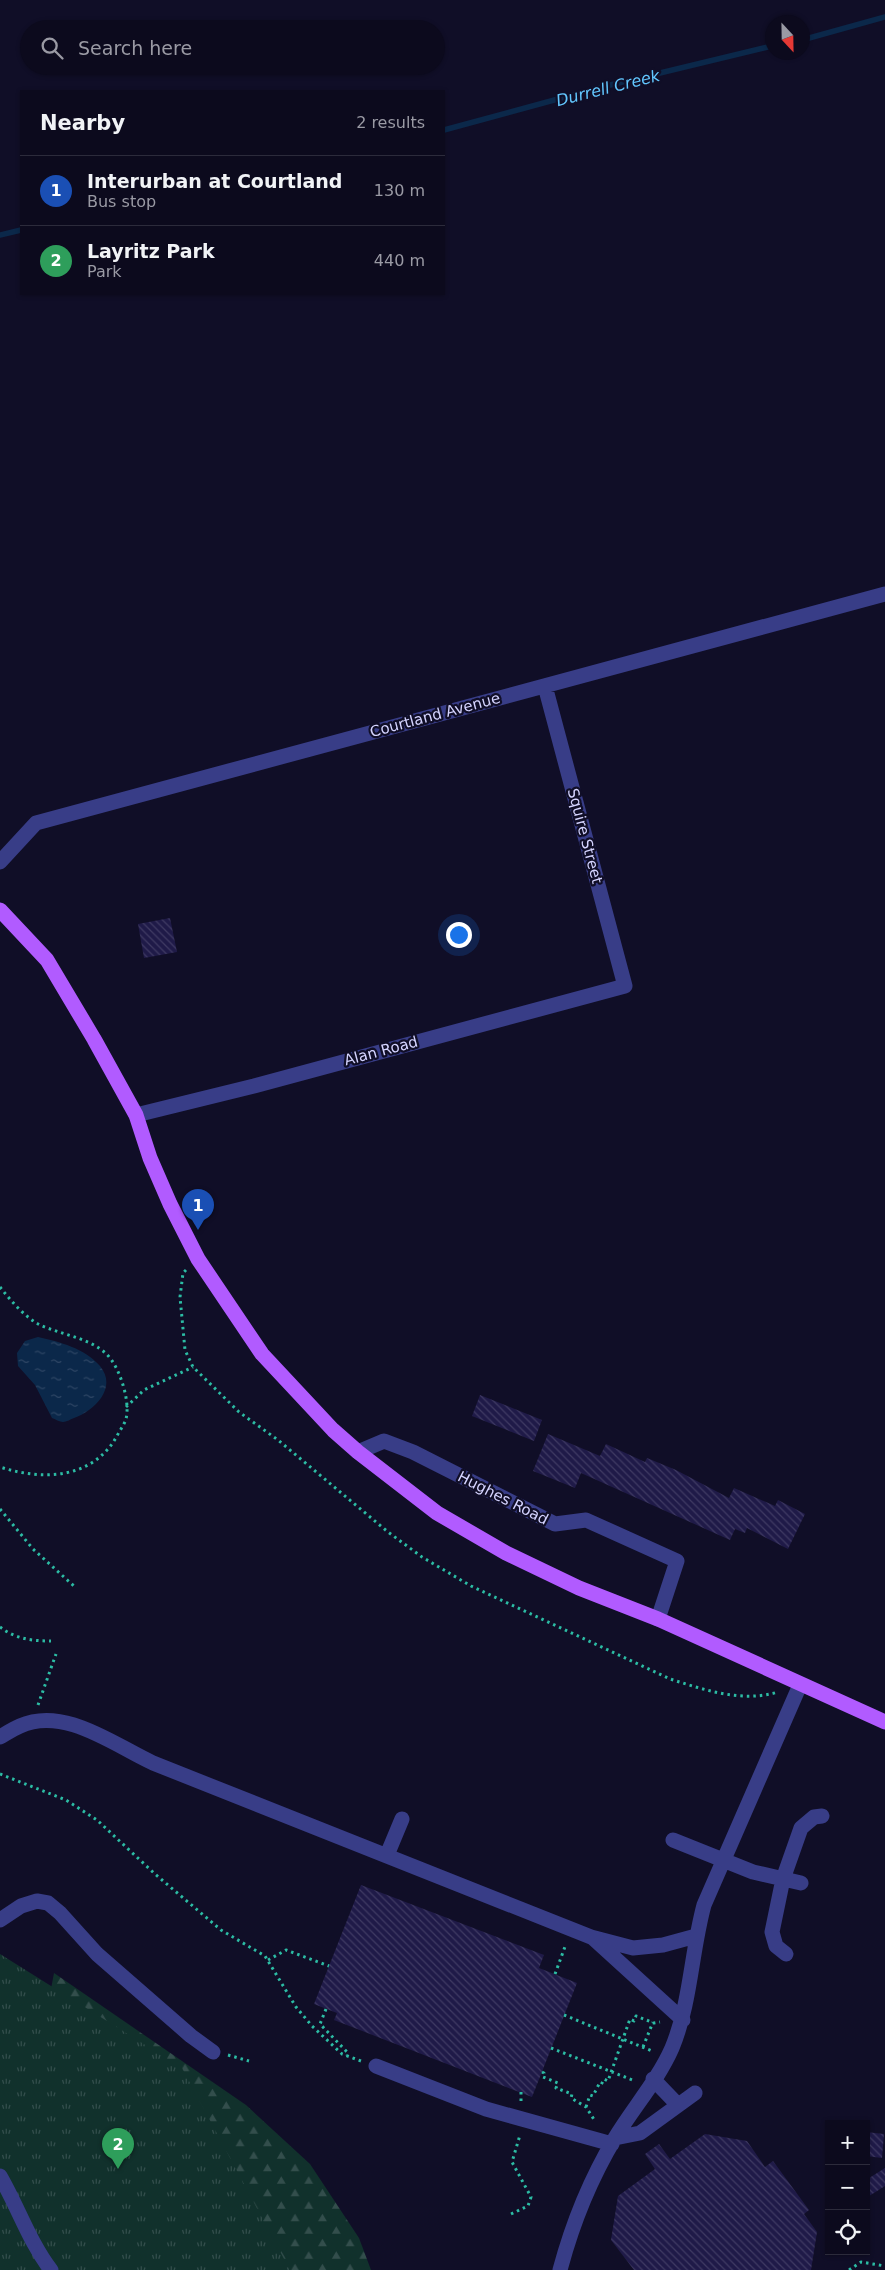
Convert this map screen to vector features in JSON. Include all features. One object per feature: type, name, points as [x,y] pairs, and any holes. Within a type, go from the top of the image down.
[{"type":"main road","points":[[0,910],[47,960],[94,1038],[136,1115],[150,1158],[170,1204],[198,1259],[262,1354],[333,1430],[358,1452],[437,1513],[506,1553],[579,1588],[658,1619],[885,1722]]},
{"type":"street","name":"Courtland Avenue","points":[[0,862],[36,823],[885,594]]},
{"type":"street","name":"Squire Street","points":[[545,686],[625,986]]},
{"type":"street","name":"Alan Road","points":[[136,1115],[254,1086],[625,986]]},
{"type":"street","name":"Hughes Road","points":[[358,1452],[384,1441],[413,1452],[555,1524],[586,1520],[677,1561],[658,1619]]},
{"type":"street","points":[[560,2270],[598,2169],[613,2141],[670,2050],[683,2020],[690,1990],[696,1936],[704,1905],[725,1861],[800,1685]]},
{"type":"street","points":[[0,1737],[21,1725],[42,1721],[65,1722],[90,1731],[153,1763],[591,1937],[618,1945],[640,1948],[663,1945],[696,1936]]},
{"type":"street","points":[[786,1954],[776,1946],[772,1932],[783,1879],[801,1828],[814,1817],[822,1816]]},
{"type":"street","points":[[387,1856],[402,1819]]},
{"type":"street","points":[[673,1840],[753,1872],[801,1883]]},
{"type":"street","points":[[0,1920],[21,1906],[37,1901],[48,1903],[60,1913],[97,1954],[191,2036],[213,2052]]},
{"type":"street","points":[[591,1937],[683,2020]]},
{"type":"street","points":[[376,2066],[486,2109],[613,2141],[640,2133],[695,2093]]},
{"type":"street","points":[[651,2082],[678,2105]]},
{"type":"street","points":[[0,2176],[41,2257],[51,2270]]},
{"type":"path","points":[[0,1288],[19,1310],[34,1321],[80,1339],[108,1354],[120,1378],[126,1407],[126,1419],[106,1454],[96,1462],[79,1470],[39,1475],[0,1467]]},
{"type":"path","points":[[126,1407],[144,1390],[192,1367]]},
{"type":"path","points":[[0,1509],[33,1550],[75,1586]]},
{"type":"path","points":[[0,1627],[22,1638],[51,1641]]},
{"type":"path","points":[[38,1704],[56,1654]]},
{"type":"path","points":[[0,1774],[66,1800],[97,1820],[154,1874],[222,1930],[265,1956],[296,2007],[327,2042],[347,2056],[376,2066]]},
{"type":"path","points":[[555,1974],[572,1929]]},
{"type":"path","points":[[268,1960],[286,1950],[329,1966]]},
{"type":"path","points":[[326,2009],[320,2024],[348,2053],[347,2056]]},
{"type":"path","points":[[564,2015],[641,2046],[653,2022]]},
{"type":"path","points":[[542,2072],[544,2073],[543,2077],[558,2083],[556,2088],[572,2094],[570,2098],[586,2107],[590,2095],[593,2096],[598,2084],[601,2085],[604,2079],[608,2081],[621,2051],[618,2050],[630,2019],[634,2020],[636,2016],[653,2022],[683,2020]]},
{"type":"path","points":[[551,2048],[612,2072],[651,2082]]},
{"type":"path","points":[[511,2214],[528,2206],[531,2198],[512,2162]]},
{"type":"path","points":[[849,2270],[861,2262],[885,2266]]},
{"type":"green space","points":[[0,1954],[182,2068],[290,2270],[0,2270]]},
{"type":"green space","points":[[54,1973],[246,2105],[310,2164],[359,2238],[371,2270],[142,2270],[48,2005]]},
{"type":"water","points":[[38,1337],[79,1350],[94,1360],[105,1374],[105,1390],[101,1398],[82,1415],[64,1422],[52,1418],[35,1385],[18,1366],[17,1353],[25,1341]]},
{"type":"building","points":[[170,918],[177,952],[144,958],[138,924]]},
{"type":"building","points":[[480,1395],[542,1420],[534,1441],[472,1416]]},
{"type":"building","points":[[548,1434],[600,1456],[606,1444],[645,1462],[647,1458],[676,1470],[729,1498],[734,1488],[775,1506],[778,1500],[805,1514],[788,1549],[747,1528],[745,1533],[735,1529],[730,1540],[581,1473],[575,1488],[533,1471]]},
{"type":"building","points":[[361,1885],[544,1955],[539,1968],[577,1983],[532,2097],[334,2020],[337,2013],[314,2004]]},
{"type":"building","points":[[870,2132],[884,2134],[882,2158],[870,2156]]},
{"type":"building","points":[[705,2134],[747,2141],[765,2167],[773,2161],[809,2210],[804,2214],[817,2232],[811,2270],[634,2270],[611,2240],[618,2196],[655,2169],[645,2154],[659,2144],[670,2159]]},
{"type":"building","points":[[885,2168],[885,2186],[870,2195],[870,2177]]},
{"type":"waterway","name":"Durrell Creek","points":[[810,38],[885,17]]},
{"type":"waterway","name":"Durrell Creek","points":[[445,130],[602,87],[765,48]]},
{"type":"waterway","name":"Durrell Creek","points":[[0,235],[20,230]]},
{"type":"place","name":"Interurban at Courtland","points":[[198,1230]]},
{"type":"place","name":"Layritz Park","points":[[118,2169]]}]
